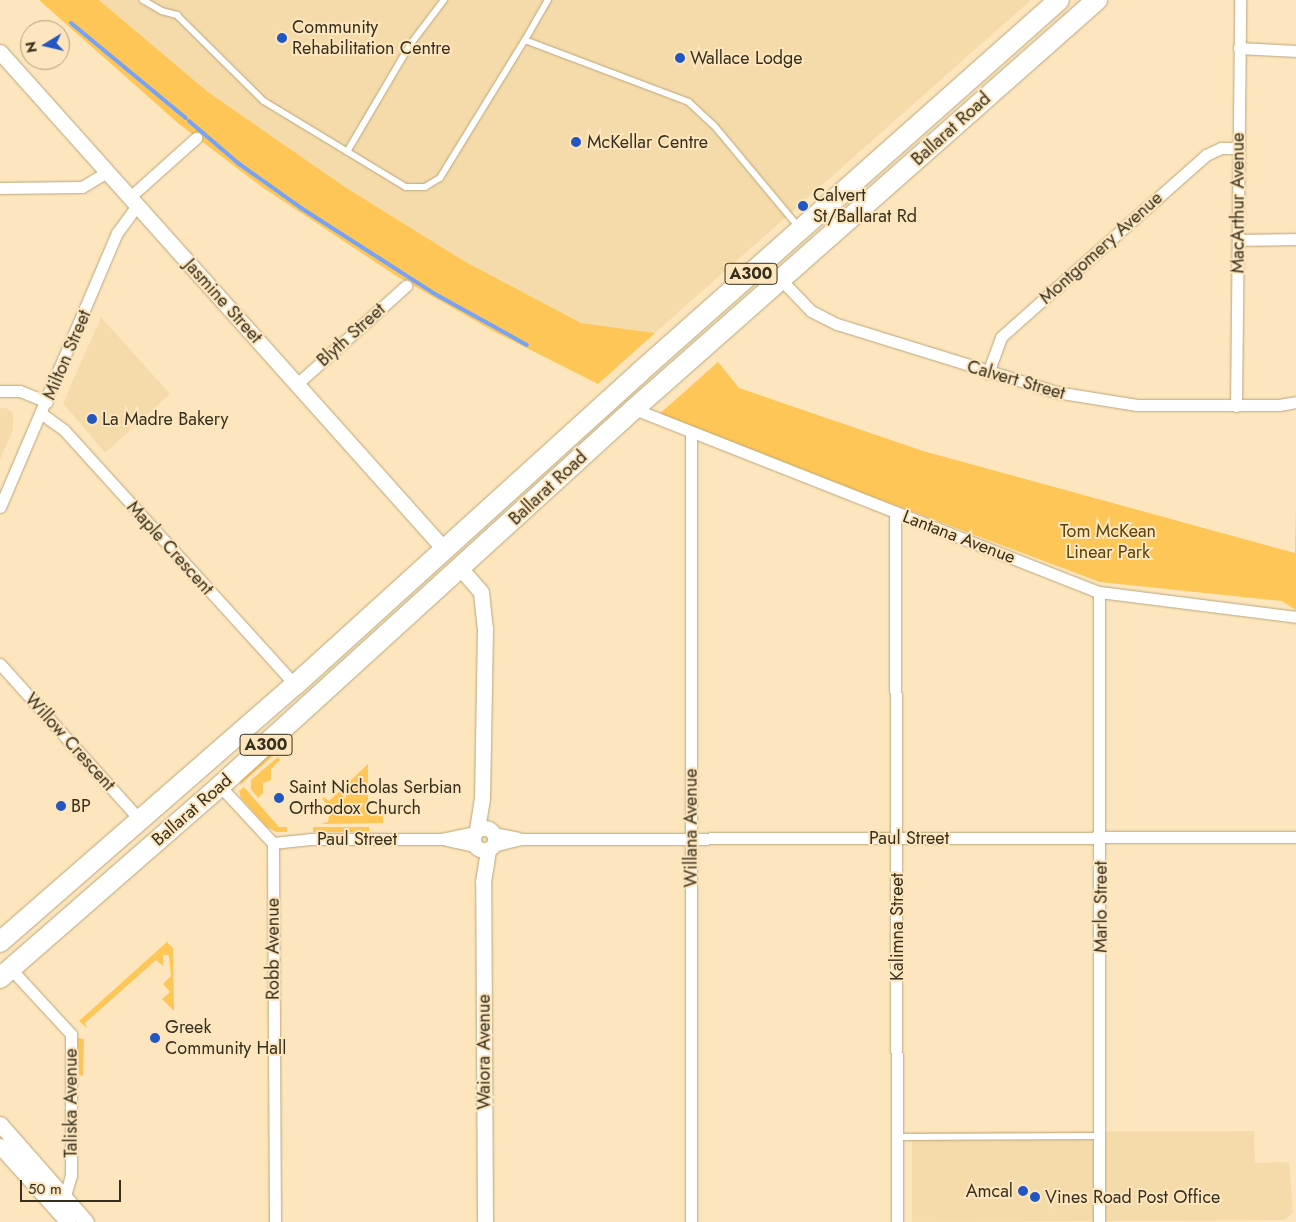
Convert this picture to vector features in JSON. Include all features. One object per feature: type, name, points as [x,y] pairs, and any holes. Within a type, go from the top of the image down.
[{"type":"highway","name":"Ballarat Road","points":[[0,942],[295,685],[1059,0]]},
{"type":"highway","name":"Ballarat Road","points":[[5,973],[220,786],[634,410],[1097,0]]},
{"type":"highway","points":[[445,550],[461,568]]},
{"type":"street","name":"MacArthur Avenue","points":[[1236,406],[1237,148],[1240,0]]},
{"type":"street","points":[[1239,48],[1296,51]]},
{"type":"street","name":"Jasmine Street","points":[[0,52],[445,550]]},
{"type":"street","name":"Milton Street","points":[[0,507],[42,414],[117,234],[134,201],[196,138]]},
{"type":"street","name":"Montgomery Avenue","points":[[988,373],[1001,338],[1206,155],[1221,148],[1237,148]]},
{"type":"street","points":[[0,188],[82,187],[107,172]]},
{"type":"street","points":[[1238,240],[1296,239]]},
{"type":"street","name":"Calvert Street","points":[[765,263],[811,311],[837,324],[988,373],[1105,402],[1236,406],[1296,402]]},
{"type":"street","name":"Blyth Street","points":[[297,384],[406,286]]},
{"type":"street","points":[[0,391],[20,391],[47,402]]},
{"type":"street","name":"Lantana Avenue","points":[[634,410],[691,434],[1099,592],[1296,617]]},
{"type":"street","name":"Maple Crescent","points":[[42,414],[64,430],[295,685]]},
{"type":"street","name":"Willana Avenue","points":[[691,434],[691,1222]]},
{"type":"street","name":"Kalimna Street","points":[[894,512],[897,1222]]},
{"type":"street","name":"Waiora Avenue","points":[[461,568],[481,592],[485,628],[482,798],[484,839],[484,1222]]},
{"type":"street","name":"Marlo Street","points":[[1099,592],[1101,838],[1099,1222]]},
{"type":"street","name":"Willow Crescent","points":[[0,664],[139,819]]},
{"type":"street","points":[[220,786],[273,843]]},
{"type":"street","name":"Paul Street","points":[[273,843],[310,839],[1296,837]]},
{"type":"street","name":"Robb Avenue","points":[[273,843],[275,1222]]},
{"type":"street","name":"Taliska Avenue","points":[[5,973],[71,1034],[71,1175],[64,1200]]},
{"type":"street","points":[[0,1124],[64,1200],[78,1221]]},
{"type":"street","points":[[0,1146],[78,1221]]},
{"type":"lane","points":[[143,0],[162,12],[177,16],[264,101],[406,187],[420,188],[434,184],[450,162],[548,0]]},
{"type":"lane","points":[[347,152],[410,45],[444,0]]},
{"type":"lane","points":[[524,40],[689,102],[714,125],[802,230]]},
{"type":"lane","points":[[897,1137],[1100,1136]]},
{"type":"shaded area","name":"McKellar Centre","points":[[99,0],[1031,0],[655,333],[581,323],[464,261],[345,187],[208,92]]},
{"type":"shaded area","points":[[101,317],[170,394],[105,453],[63,403]]},
{"type":"shaded area","points":[[0,408],[6,408],[13,413],[13,430],[0,459]]},
{"type":"shaded area","points":[[1254,1131],[1255,1163],[1289,1162],[1293,1212],[1285,1220],[912,1222],[912,1132]]},
{"type":"green space","points":[[39,0],[99,0],[208,92],[345,187],[464,261],[581,323],[655,333],[598,384],[495,332],[395,275],[262,187],[179,124],[70,27],[70,20],[62,20]]},
{"type":"green space","name":"Tom McKean Linear Park","points":[[718,362],[739,388],[923,451],[1295,553],[1296,510],[1296,610],[1282,601],[1100,582],[657,416]]},
{"type":"green space","points":[[271,752],[275,754],[240,785],[242,778]]},
{"type":"green space","points":[[278,757],[280,760],[271,769],[271,780],[263,783],[263,793],[258,798],[251,789],[251,780]]},
{"type":"green space","points":[[368,764],[368,813],[383,813],[383,823],[320,824],[328,822],[330,808],[322,799],[324,797],[329,801]]},
{"type":"green space","points":[[244,787],[279,827],[287,827],[287,832],[276,832],[267,827],[241,798],[239,791]]},
{"type":"green space","points":[[313,827],[369,827],[369,832],[313,832]]},
{"type":"green space","points":[[167,942],[173,948],[174,1011],[162,999],[170,992],[163,984],[171,976],[169,955],[163,955],[163,966],[156,960],[85,1023],[87,1028],[79,1021]]},
{"type":"green space","points":[[78,1038],[84,1039],[83,1076],[79,1075]]},
{"type":"waterway","points":[[71,23],[186,118]]},
{"type":"waterway","points":[[189,121],[238,163],[301,208],[435,294],[527,345]]},
{"type":"place","name":"Community Rehabilitation Centre","points":[[282,38]]},
{"type":"place","name":"Wallace Lodge","points":[[680,58]]},
{"type":"place","name":"McKellar Centre","points":[[576,142]]},
{"type":"place","name":"Calvert St/Ballarat Rd","points":[[803,206]]},
{"type":"place","name":"La Madre Bakery","points":[[92,419]]},
{"type":"place","name":"Saint Nicholas Serbian Orthodox Church","points":[[279,798]]},
{"type":"place","name":"BP","points":[[61,806]]},
{"type":"place","name":"Greek Community Hall","points":[[155,1038]]},
{"type":"place","name":"Amcal","points":[[1023,1191]]},
{"type":"place","name":"Vines Road Post Office","points":[[1035,1197]]}]
